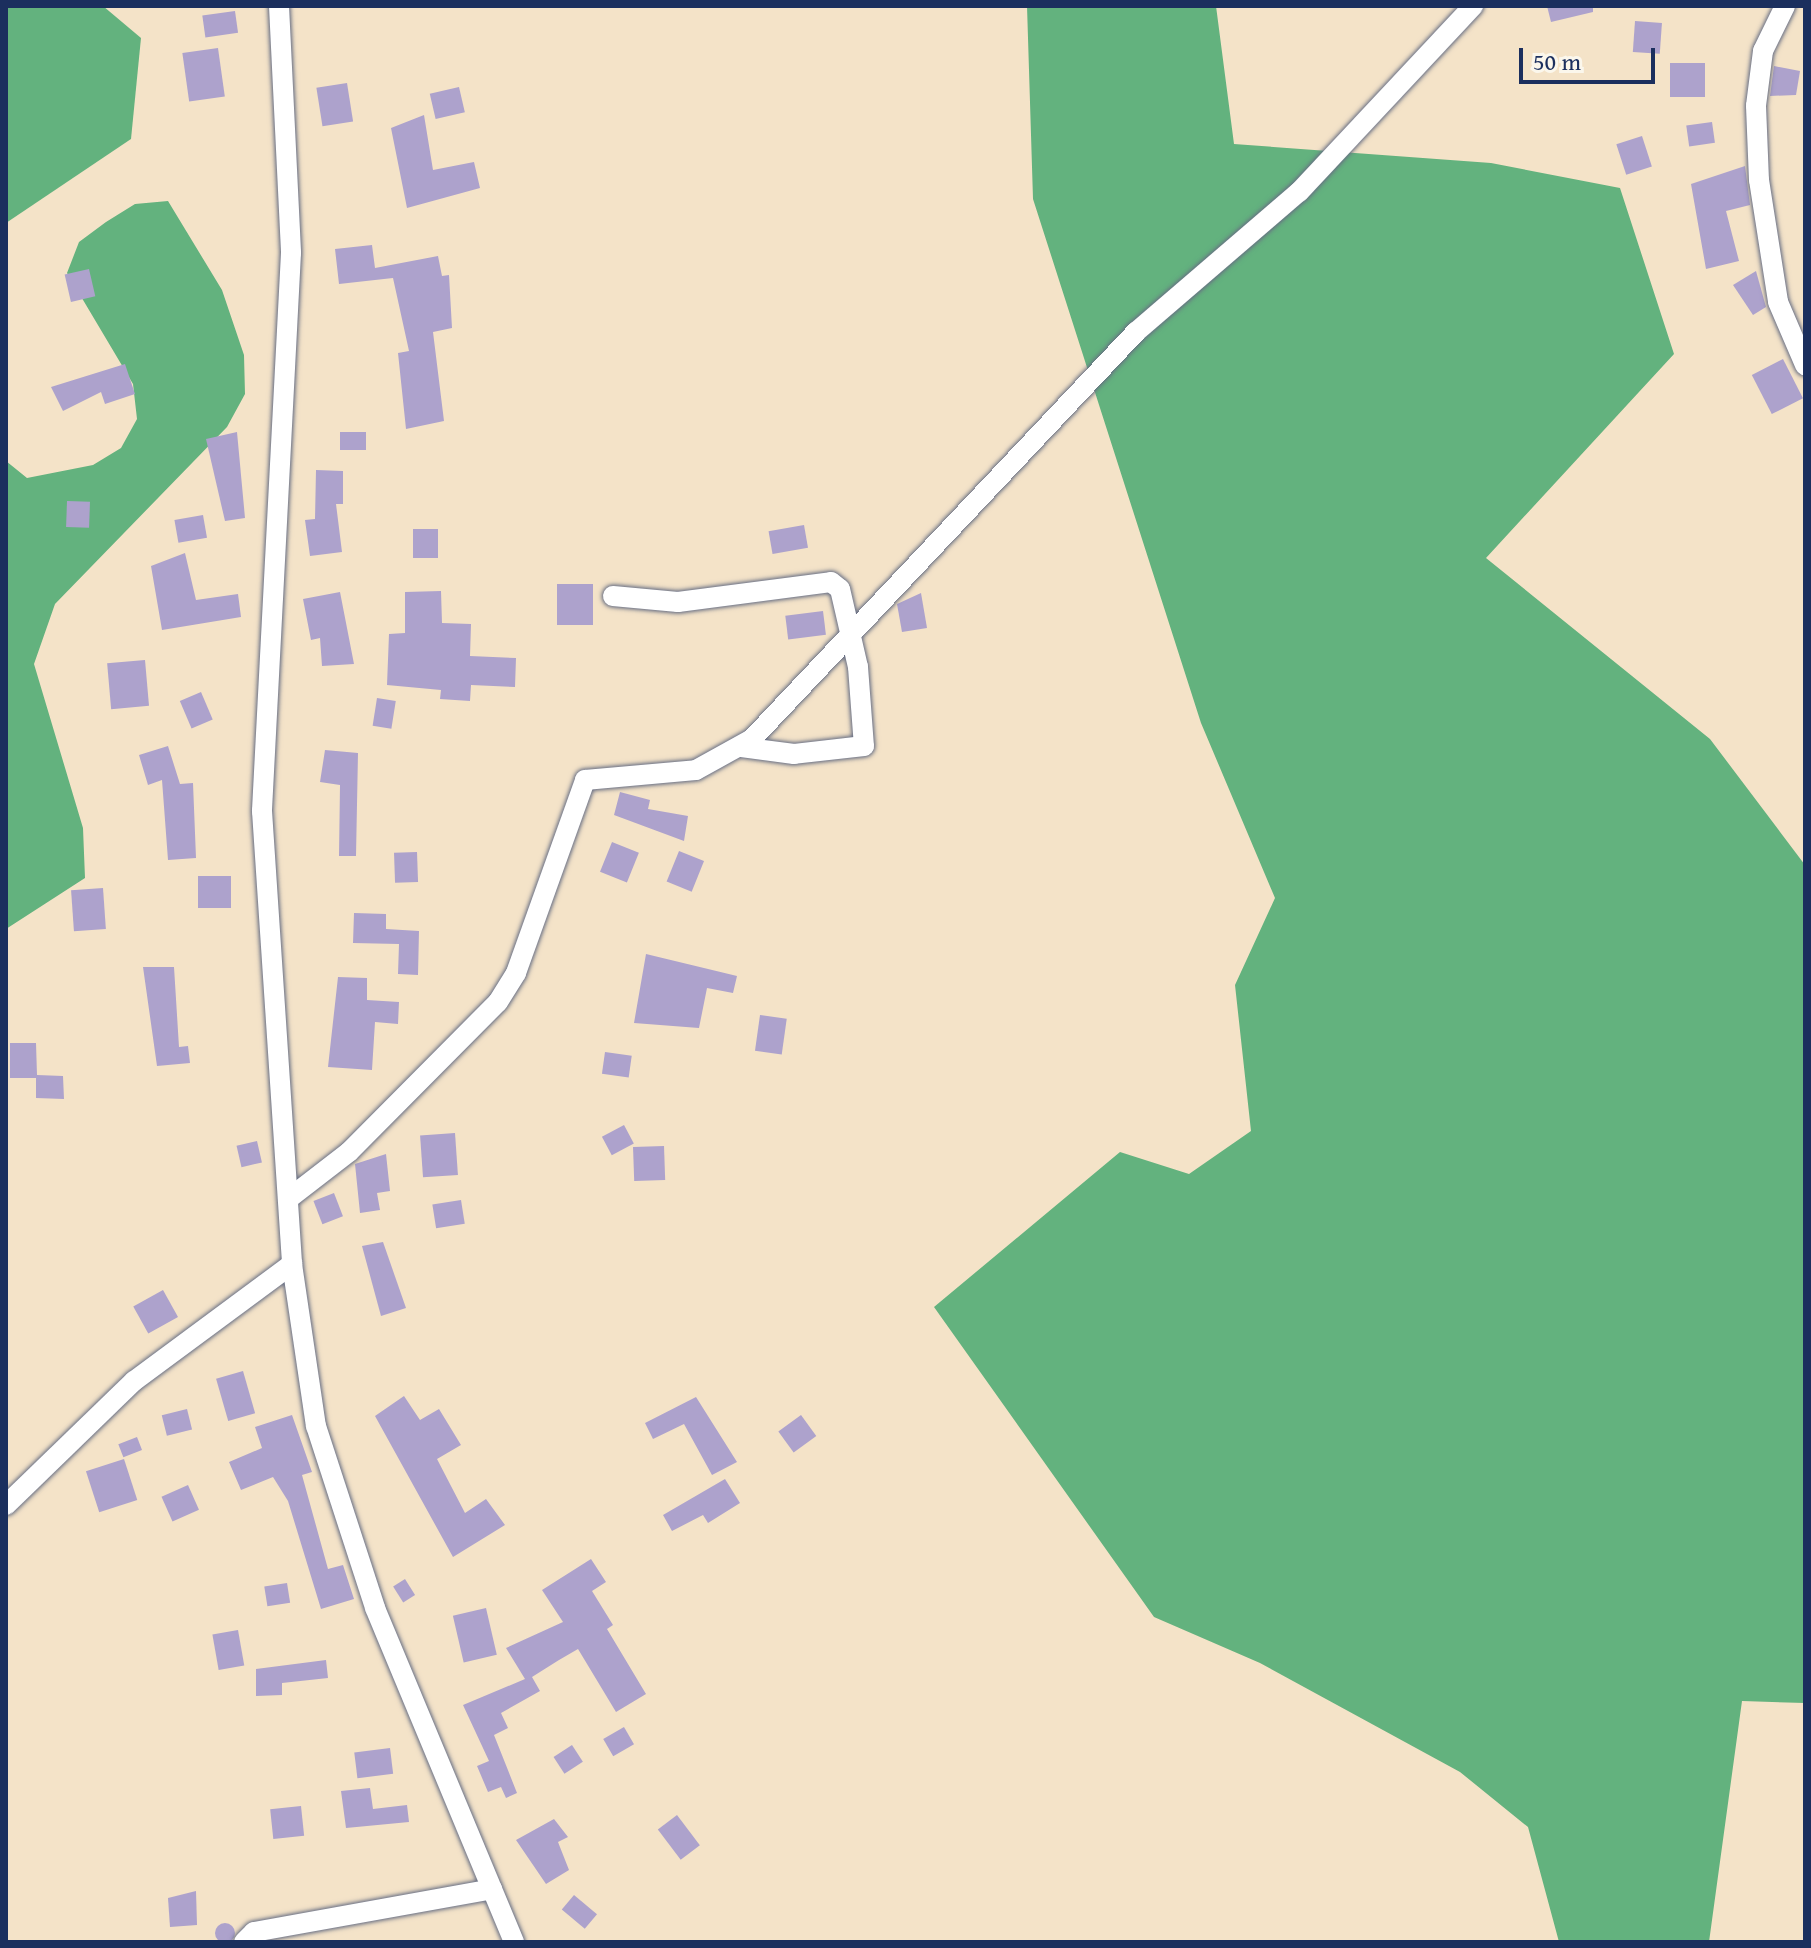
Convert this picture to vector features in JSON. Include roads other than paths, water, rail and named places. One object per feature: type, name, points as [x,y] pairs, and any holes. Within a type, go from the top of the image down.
[{"type":"street","points":[[279,6],[291,253],[262,811],[292,1196],[292,1264],[316,1426],[375,1608],[514,1942]]},
{"type":"street","points":[[292,1196],[349,1152],[498,1002],[516,973],[585,780],[696,770],[741,747],[850,638],[1136,332],[1299,192],[1473,6]]},
{"type":"street","points":[[1785,6],[1763,51],[1756,106],[1759,180],[1778,302],[1805,365]]},
{"type":"street","points":[[613,596],[736,600],[831,582],[845,599],[864,746],[794,754],[741,747]]},
{"type":"street","points":[[6,1505],[134,1381],[292,1264]]},
{"type":"street","points":[[244,1942],[254,1932],[492,1889]]}]
